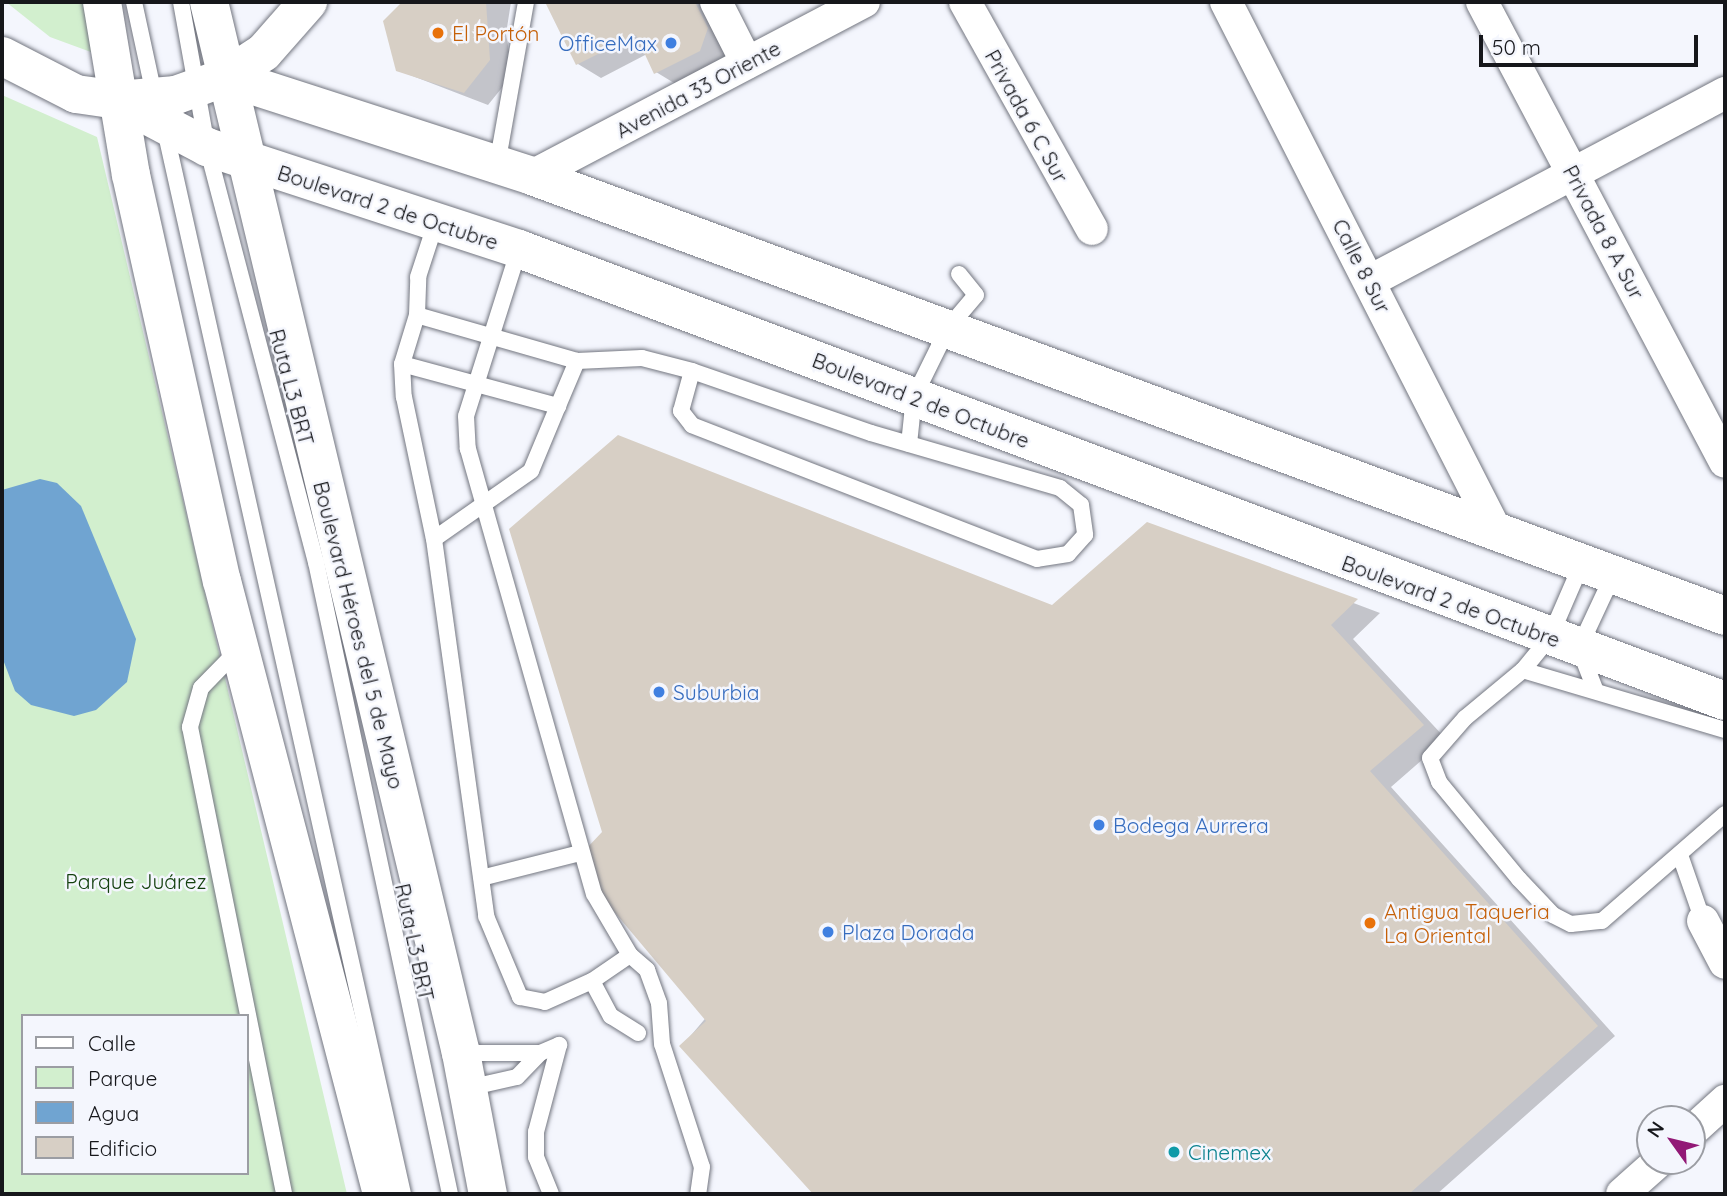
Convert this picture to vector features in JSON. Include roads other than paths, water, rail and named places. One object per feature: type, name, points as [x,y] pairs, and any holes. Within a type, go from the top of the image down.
[{"type":"main road","points":[[102,2],[146,110],[240,648],[382,1194]]},
{"type":"main road","name":"Boulevard Héroes del 5 de Mayo","points":[[209,2],[212,83],[225,153],[464,1071],[488,1194]]},
{"type":"main road","points":[[2,56],[76,94],[146,110],[212,83],[264,52],[307,2]]},
{"type":"main road","points":[[212,83],[515,170],[1725,616]]},
{"type":"main road","name":"Boulevard 2 de Octubre","points":[[146,110],[225,153],[519,249],[1725,701]]},
{"type":"street","points":[[716,2],[747,63]]},
{"type":"street","name":"Avenida 33 Oriente","points":[[515,170],[747,63],[864,2]]},
{"type":"street","name":"Privada 6 C Sur","points":[[965,2],[1092,229]]},
{"type":"street","name":"Calle 8 Sur","points":[[1226,2],[1496,531]]},
{"type":"street","name":"Privada 8 A Sur","points":[[1482,2],[1725,462]]},
{"type":"street","points":[[1370,281],[1725,93]]},
{"type":"street","points":[[1703,921],[1725,963]]},
{"type":"street","points":[[1706,1118],[1725,1101]]},
{"type":"street","points":[[1622,1194],[1643,1175]]},
{"type":"lane","points":[[134,2],[146,110],[403,1194]]},
{"type":"lane","points":[[181,2],[212,83]]},
{"type":"lane","points":[[515,170],[526,2]]},
{"type":"lane","name":"Ruta L3 BRT","points":[[225,153],[316,562],[450,1194]]},
{"type":"lane","points":[[436,222],[418,277],[417,315],[402,364],[410,435],[434,539],[485,877],[486,916],[520,997],[545,1002],[592,981],[630,955]]},
{"type":"lane","points":[[519,249],[494,336],[466,416],[468,449],[487,508],[580,853],[594,894],[630,955],[647,970],[659,1003],[662,1044],[702,1167],[698,1194]]},
{"type":"lane","points":[[909,444],[914,397],[948,328],[976,295],[959,274]]},
{"type":"lane","points":[[417,315],[577,361],[642,358],[691,371],[909,444],[1060,488],[1081,505],[1085,535],[1068,554],[1037,559],[692,425],[681,411],[691,371]]},
{"type":"lane","points":[[434,539],[487,508],[531,471],[577,361]]},
{"type":"lane","points":[[402,364],[558,406]]},
{"type":"lane","points":[[1597,569],[1565,642],[1524,670],[1465,718],[1430,758],[1439,782],[1553,915],[1583,926],[1602,921],[1725,814]]},
{"type":"lane","points":[[1565,642],[1597,569]]},
{"type":"lane","points":[[1565,642],[1595,688]]},
{"type":"lane","points":[[240,648],[201,688],[190,727],[248,1014]]},
{"type":"lane","points":[[1524,670],[1658,706],[1725,730]]},
{"type":"lane","points":[[485,877],[580,853]]},
{"type":"lane","points":[[1681,855],[1703,921]]},
{"type":"lane","points":[[592,981],[611,1016],[638,1033]]},
{"type":"lane","points":[[248,1015],[284,1194]]},
{"type":"lane","points":[[464,1071],[540,1053],[559,1045],[536,1132],[543,1177],[551,1194]]},
{"type":"lane","points":[[464,1071],[517,1077],[540,1053]]},
{"type":"water","points":[[40,479],[57,483],[81,506],[136,639],[127,682],[96,710],[74,716],[31,705],[15,691],[2,657],[2,490]]},
{"type":"place","name":"El Portón","points":[[438,33]]},
{"type":"place","name":"OfficeMax","points":[[671,43]]},
{"type":"place","name":"Suburbia","points":[[659,692]]},
{"type":"place","name":"Bodega Aurrera","points":[[1099,825]]},
{"type":"place","name":"Antigua Taqueria La Oriental","points":[[1370,923]]},
{"type":"place","name":"Plaza Dorada","points":[[828,932]]},
{"type":"place","name":"Cinemex","points":[[1174,1152]]},
{"type":"park label","name":"Parque Juárez","points":[[136,881]]}]
